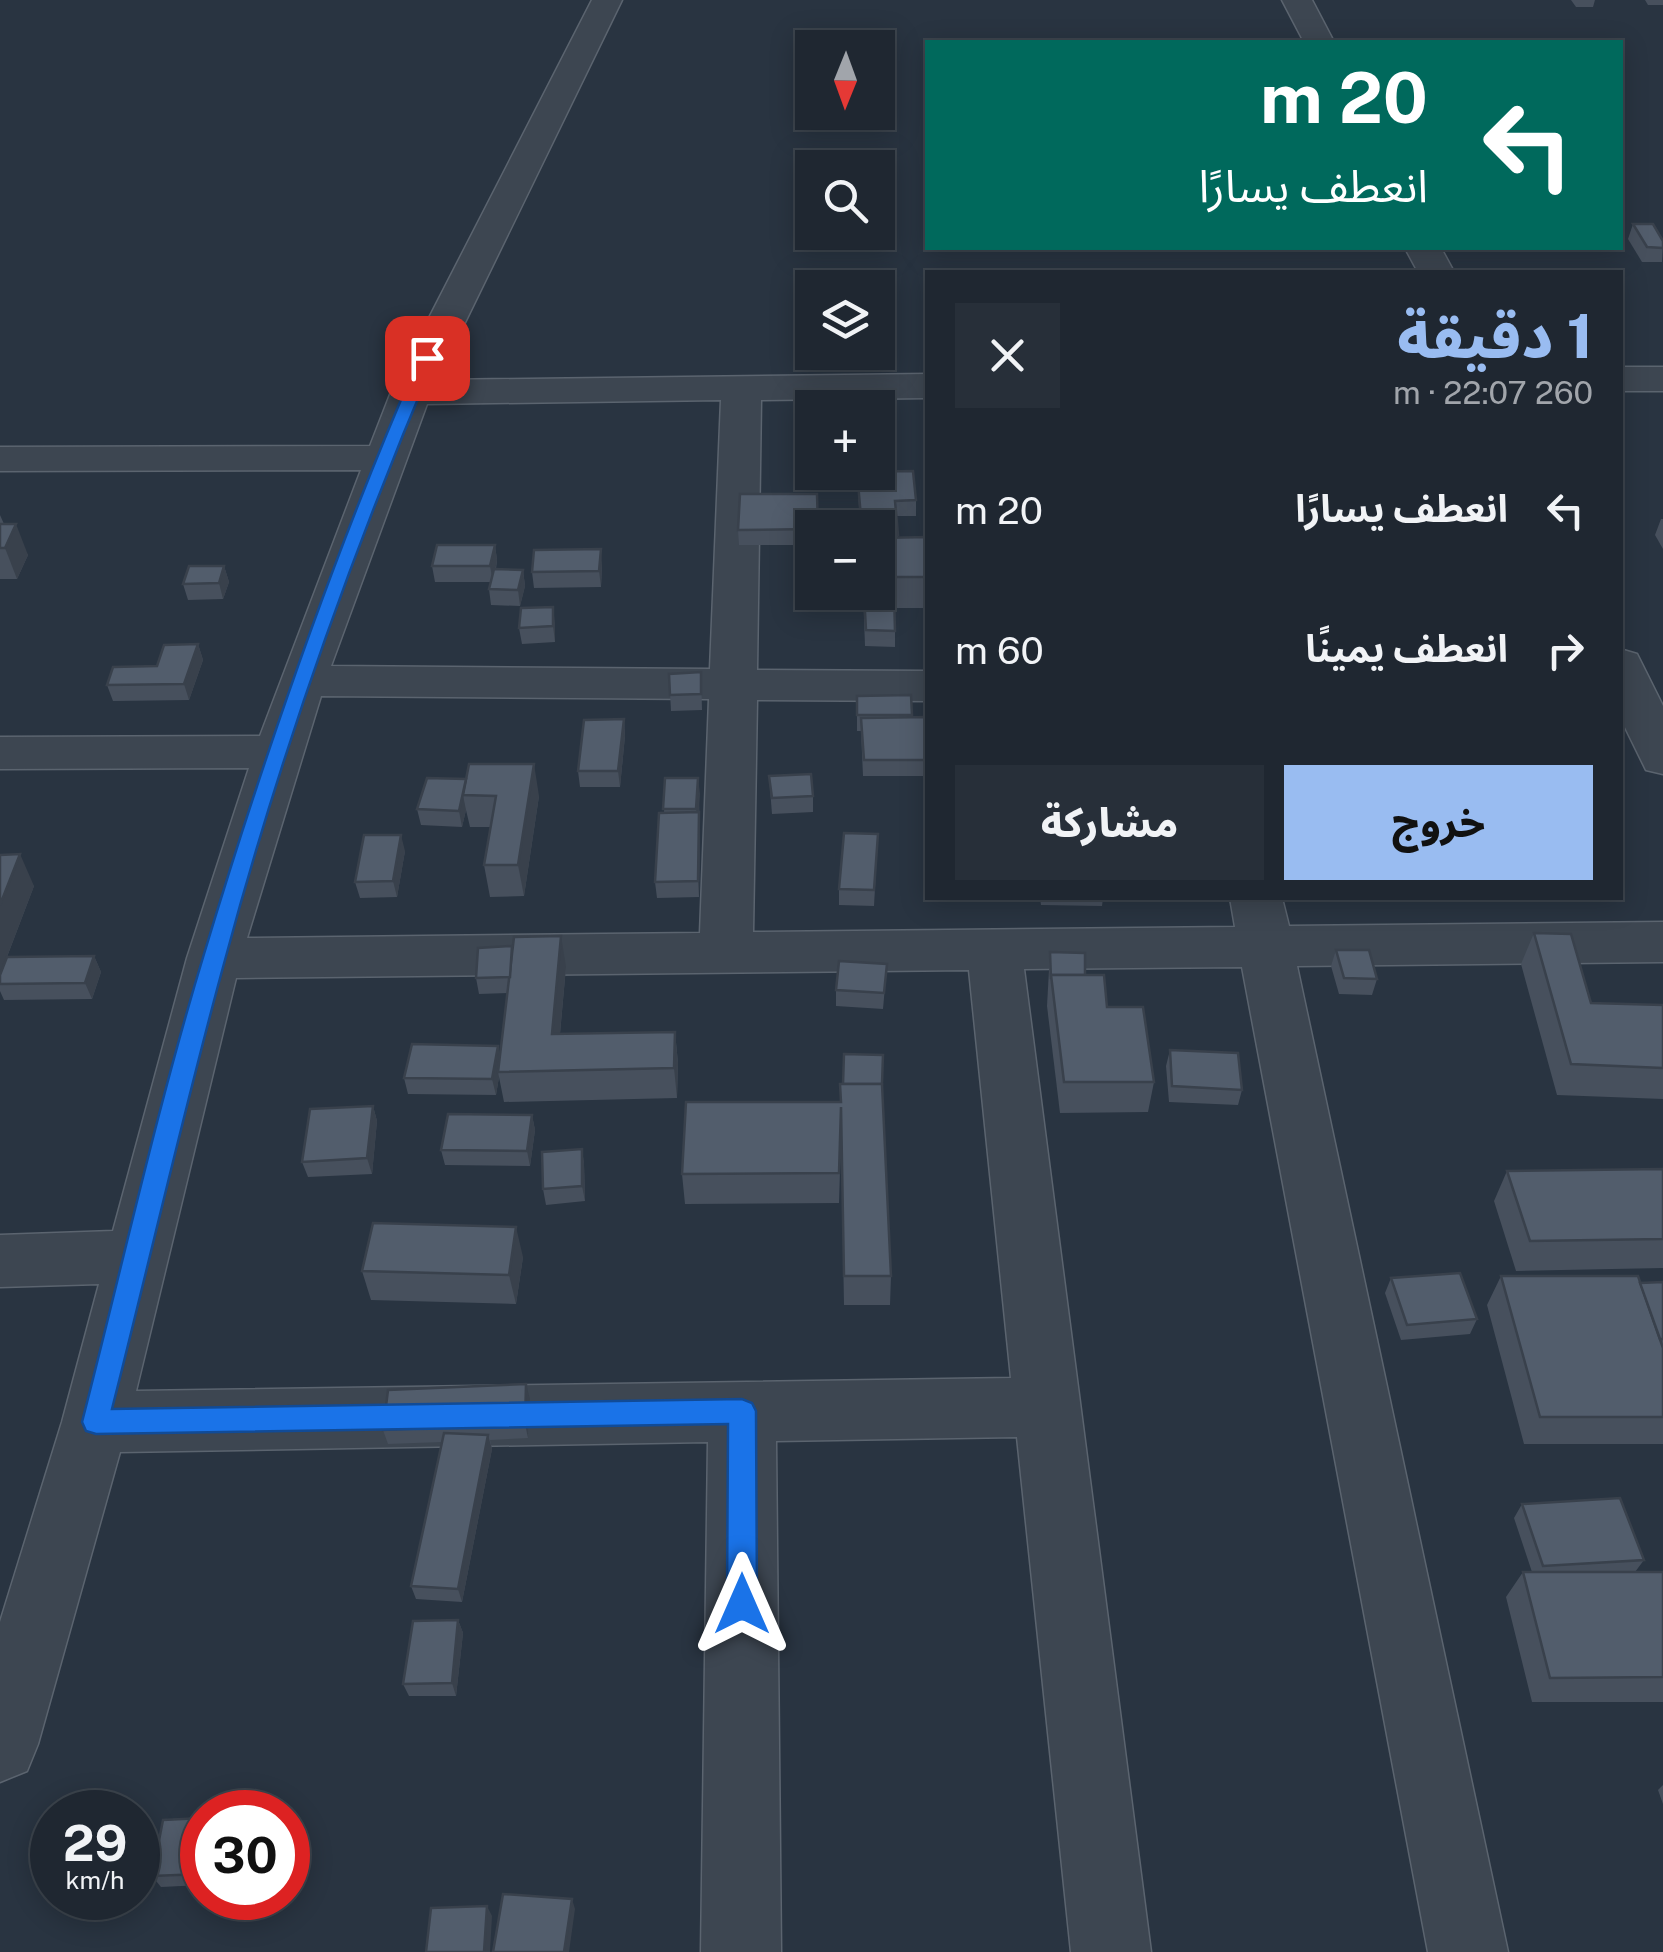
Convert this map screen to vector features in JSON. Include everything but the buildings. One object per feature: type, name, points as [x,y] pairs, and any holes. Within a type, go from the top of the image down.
[{"type":"street","points":[[0,1744],[96,1422],[214,958],[302,680],[411,392],[607,0]]},
{"type":"street","points":[[1297,0],[1318,40]]},
{"type":"street","points":[[1623,379],[1663,379]]},
{"type":"street","points":[[411,392],[925,386]]},
{"type":"street","points":[[726,953],[741,388]]},
{"type":"street","points":[[0,458],[384,458]]},
{"type":"street","points":[[302,680],[925,686]]},
{"type":"street","points":[[1641,692],[1663,758]]},
{"type":"street","points":[[0,753],[279,752]]},
{"type":"street","points":[[214,958],[994,949],[1261,922],[1663,942]]},
{"type":"street","points":[[1261,922],[1468,1952]]},
{"type":"street","points":[[994,949],[1111,1952]]},
{"type":"street","points":[[0,1261],[140,1256]]},
{"type":"street","points":[[96,1422],[1045,1407]]},
{"type":"street","points":[[741,1952],[742,1411]]},
{"type":"route","points":[[427,358],[384,458],[302,680],[214,958],[96,1422],[742,1411],[742,1604]]}]
